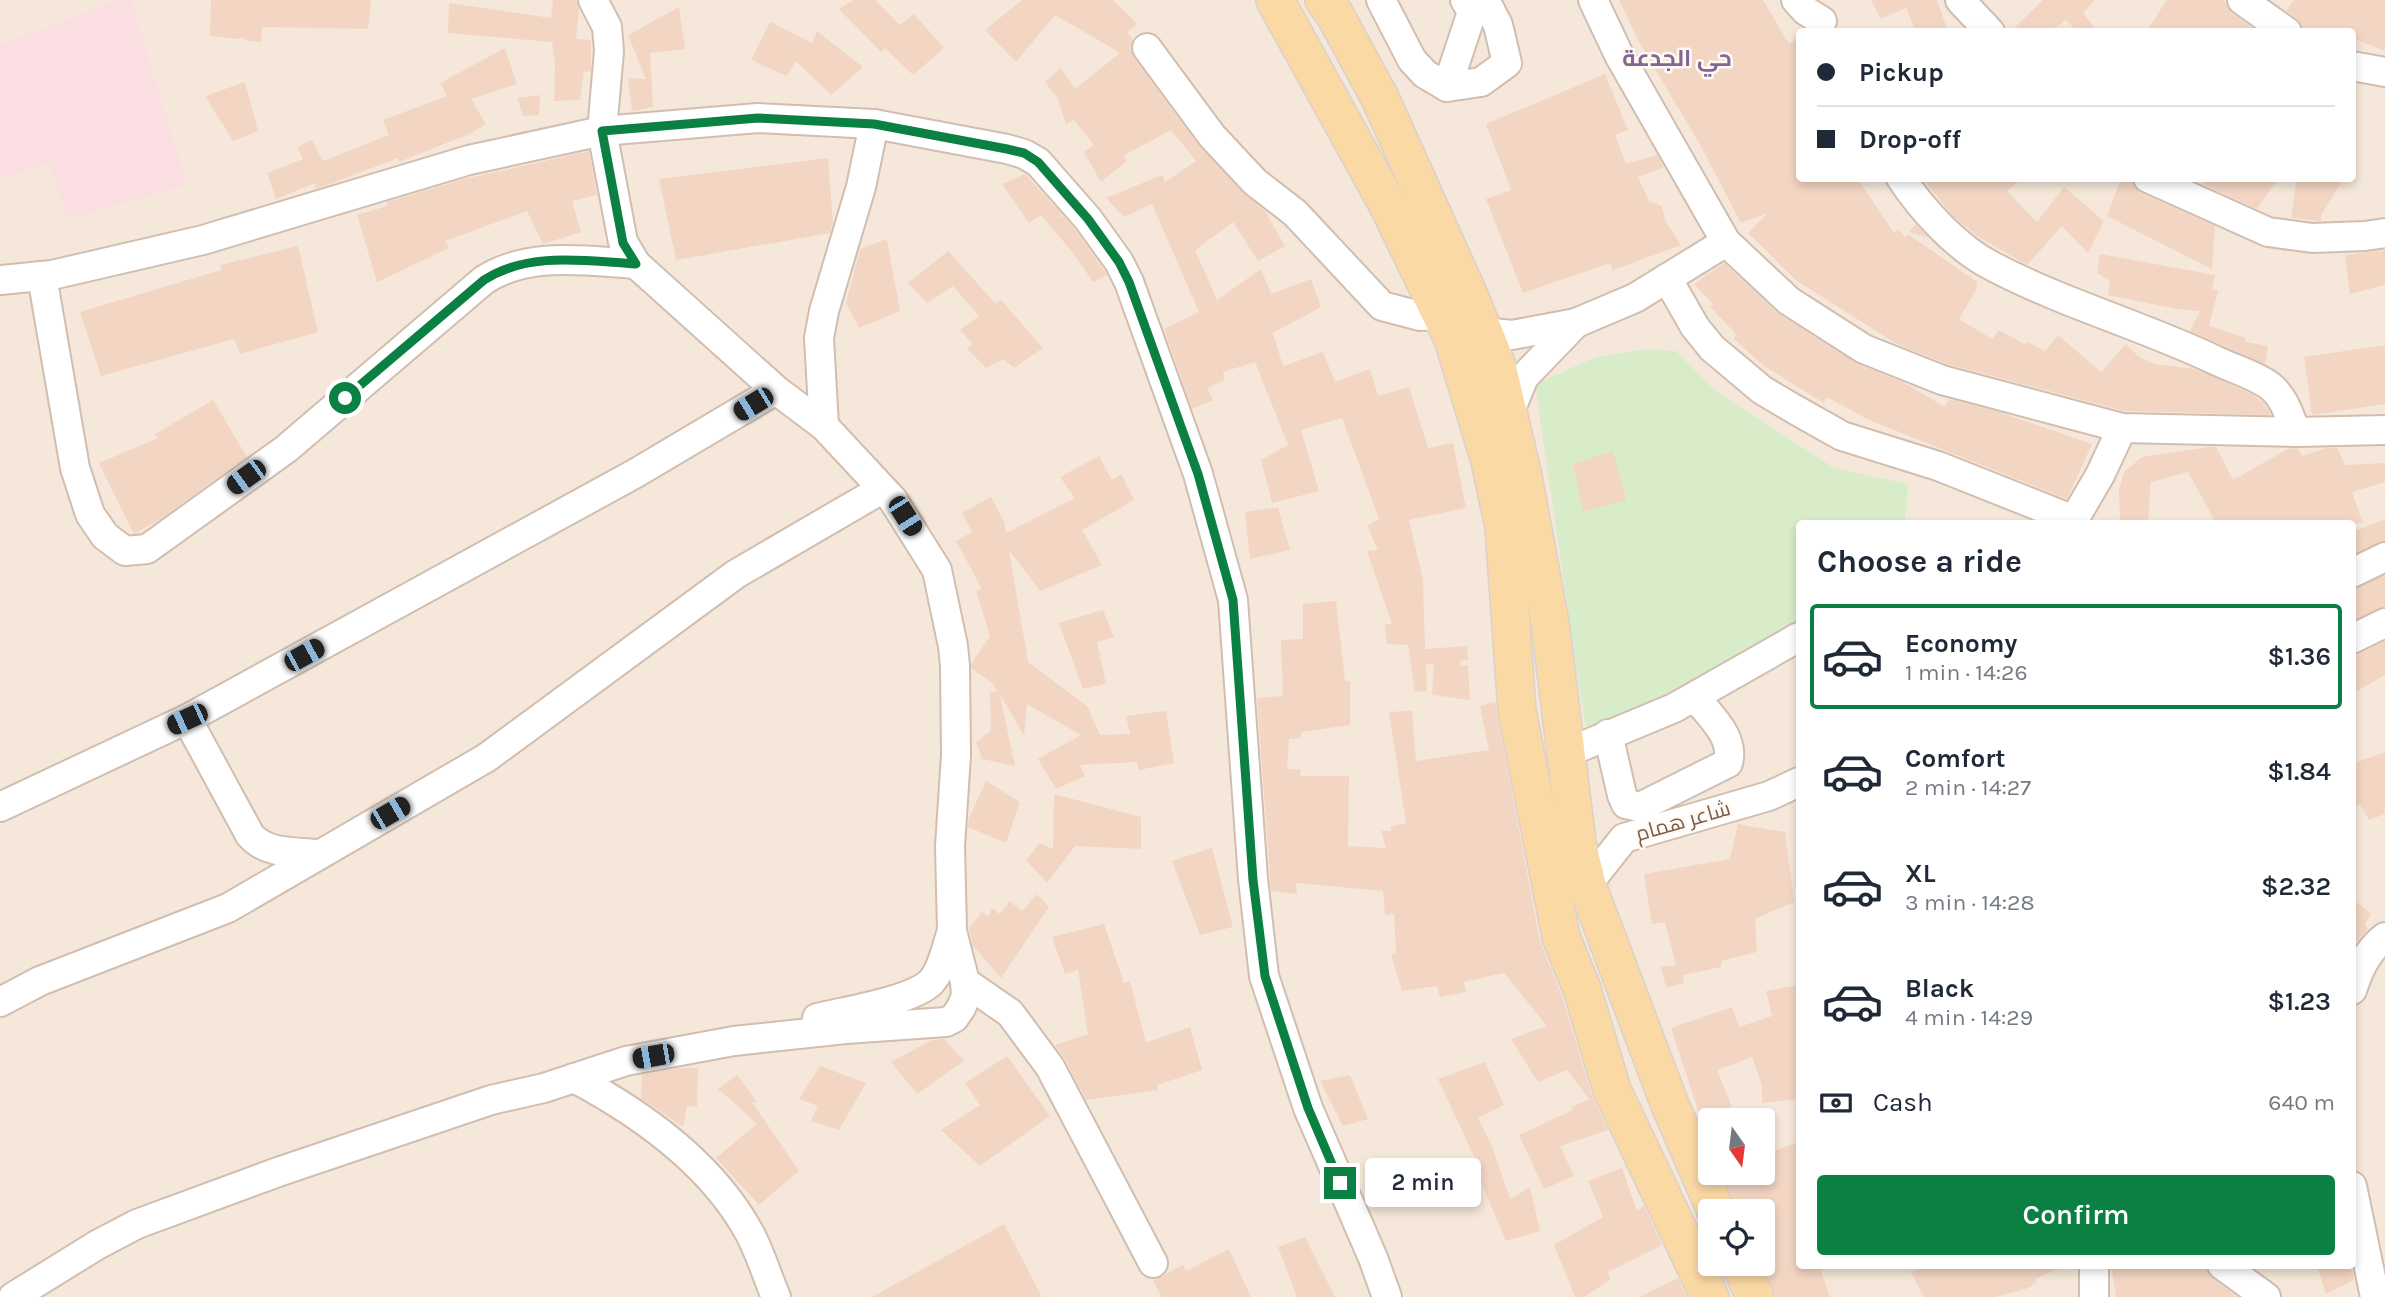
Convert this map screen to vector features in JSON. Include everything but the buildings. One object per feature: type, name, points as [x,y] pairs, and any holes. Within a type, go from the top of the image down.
[{"type":"main road","points":[[1275,0],[1388,205],[1453,339],[1490,461],[1504,527],[1517,710],[1561,937],[1582,989],[1612,1090],[1710,1297]]},
{"type":"main road","points":[[1324,0],[1335,15],[1380,98],[1497,366],[1523,476],[1550,623],[1577,843],[1587,885],[1670,1105],[1711,1199]]},
{"type":"main road","points":[[1528,767],[1566,753]]},
{"type":"main road","points":[[1745,1276],[1755,1297]]},
{"type":"street","points":[[13,1297],[97,1245],[137,1224],[466,1108],[530,1092],[626,1061],[734,1041],[946,1022],[954,1018],[961,1009],[966,996],[965,982],[951,931],[950,846],[957,755],[953,646],[937,570],[905,516],[824,426],[776,390],[636,264],[623,243],[602,131],[609,51],[607,27],[593,0]]},
{"type":"street","points":[[1381,0],[1412,60],[1425,74],[1447,87],[1481,82],[1507,63],[1498,25],[1485,0]]},
{"type":"street","points":[[1447,87],[1472,12],[1465,0]]},
{"type":"street","points":[[1593,0],[1619,55],[1726,242],[1789,301],[1864,349],[1942,380],[2122,428],[2296,432],[2385,430]]},
{"type":"street","points":[[1796,0],[1805,10],[1825,17]]},
{"type":"street","points":[[1960,0],[1986,28]]},
{"type":"street","points":[[2242,0],[2281,28]]},
{"type":"street","points":[[1147,48],[1212,136],[1255,182],[1296,214],[1382,306],[1420,316],[1442,315]]},
{"type":"street","points":[[2356,67],[2385,72]]},
{"type":"street","points":[[0,280],[42,276],[204,240],[469,160],[602,131],[758,118],[874,124],[1007,149],[1024,153],[1038,162],[1088,219],[1119,262],[1129,282],[1198,474],[1233,600],[1253,880],[1265,976],[1308,1108],[1373,1258],[1387,1297]]},
{"type":"street","points":[[824,426],[820,362],[822,324],[861,187],[874,124]]},
{"type":"street","points":[[1904,182],[1929,215],[1990,265],[2113,319],[2180,343],[2269,385],[2284,403],[2296,432]]},
{"type":"street","points":[[2157,182],[2268,232],[2312,238],[2385,233]]},
{"type":"street","points":[[1483,332],[1513,335],[1576,323],[1636,298],[1726,242]]},
{"type":"street","points":[[42,276],[75,468],[90,514],[97,525],[118,547],[131,552],[147,549],[286,449],[484,280],[498,271],[544,260],[636,264]]},
{"type":"street","points":[[1667,278],[1695,327],[1712,348],[1762,390],[1783,403],[1842,436],[1938,466],[2068,520]]},
{"type":"street","points":[[1508,416],[1524,377],[1576,323]]},
{"type":"street","points":[[0,807],[187,719],[636,473],[776,390]]},
{"type":"street","points":[[2074,520],[2100,475],[2122,428]]},
{"type":"street","points":[[0,1002],[40,981],[228,908],[499,750],[736,574],[761,557],[882,489]]},
{"type":"street","points":[[2356,571],[2385,558]]},
{"type":"street","points":[[2356,637],[2385,623]]},
{"type":"street","points":[[1566,753],[1653,718],[1796,639]]},
{"type":"street","points":[[1608,734],[1622,795],[1626,804],[1640,807],[1728,763],[1730,746],[1726,737],[1695,697]]},
{"type":"street","points":[[187,719],[250,835],[257,843],[273,849],[318,854]]},
{"type":"street","name":"شاعر همام","points":[[1587,885],[1624,838],[1769,796],[1796,783]]},
{"type":"street","points":[[734,1041],[761,1031],[908,996],[923,988],[938,972],[951,931]]},
{"type":"street","points":[[2356,978],[2360,967],[2377,943],[2385,937]]},
{"type":"street","points":[[965,982],[1010,1013],[1050,1067],[1153,1263]]},
{"type":"street","points":[[574,1078],[618,1103],[693,1159],[730,1203],[750,1233],[776,1297]]},
{"type":"street","points":[[2356,1205],[2375,1297]]},
{"type":"street","points":[[2094,1269],[2094,1297]]},
{"type":"street","points":[[2228,1269],[2266,1297]]},
{"type":"shaded area","points":[[0,0],[2385,0],[2385,1297],[0,1297]]},
{"type":"shaded area","points":[[117,0],[131,0],[187,185],[68,219],[49,163],[0,179],[0,45]]},
{"type":"green space","points":[[1646,349],[1676,351],[1714,390],[1834,468],[1908,484],[1905,520],[1796,520],[1796,631],[1588,733],[1535,384],[1596,357]]},
{"type":"district","name":"حي الجدعة","points":[[1677,58]]},
{"type":"route","points":[[345,398],[498,271],[544,260],[636,264],[623,243],[602,131],[758,118],[874,124],[1007,149],[1024,153],[1038,162],[1088,219],[1119,262],[1129,282],[1198,474],[1225,565],[1238,641],[1260,951],[1271,999],[1308,1108],[1340,1183]]}]
